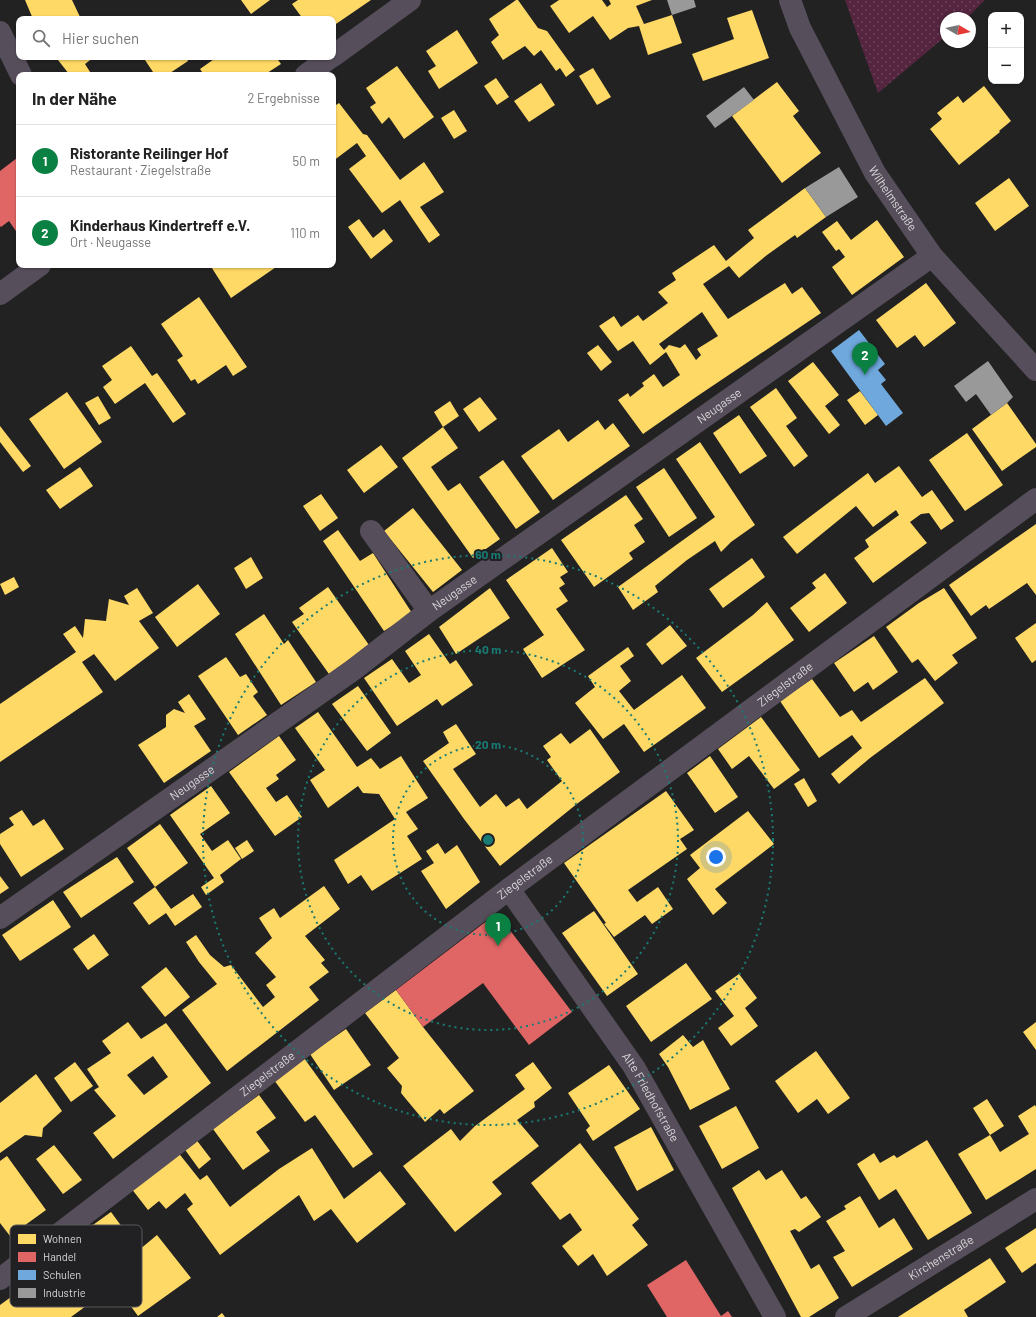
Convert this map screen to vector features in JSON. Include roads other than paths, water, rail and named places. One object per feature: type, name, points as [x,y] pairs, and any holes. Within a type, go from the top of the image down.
[{"type":"street","points":[[336,53],[410,0]]},
{"type":"street","name":"Wilhelmstraße","points":[[790,0],[800,28],[875,173],[932,256],[1036,370]]},
{"type":"street","points":[[0,32],[20,72]]},
{"type":"street","points":[[310,72],[327,60]]},
{"type":"street","name":"Neugasse","points":[[0,918],[353,670],[429,611],[932,256]]},
{"type":"street","points":[[0,294],[36,268]]},
{"type":"street","name":"Ziegelstraße","points":[[70,1225],[509,889],[1036,499]]},
{"type":"street","points":[[372,531],[429,611]]},
{"type":"street","name":"Alte Friedhofstraße","points":[[509,889],[634,1068],[775,1317]]},
{"type":"street","name":"Kirchenstraße","points":[[846,1317],[1036,1199]]},
{"type":"street","name":"Ziegelstraße","points":[[0,1279],[10,1271]]},
{"type":"place","name":"Kinderhaus Kindertreff e.V.","points":[[865,375]]},
{"type":"place","name":"Ristorante Reilinger Hof","points":[[498,946]]}]
